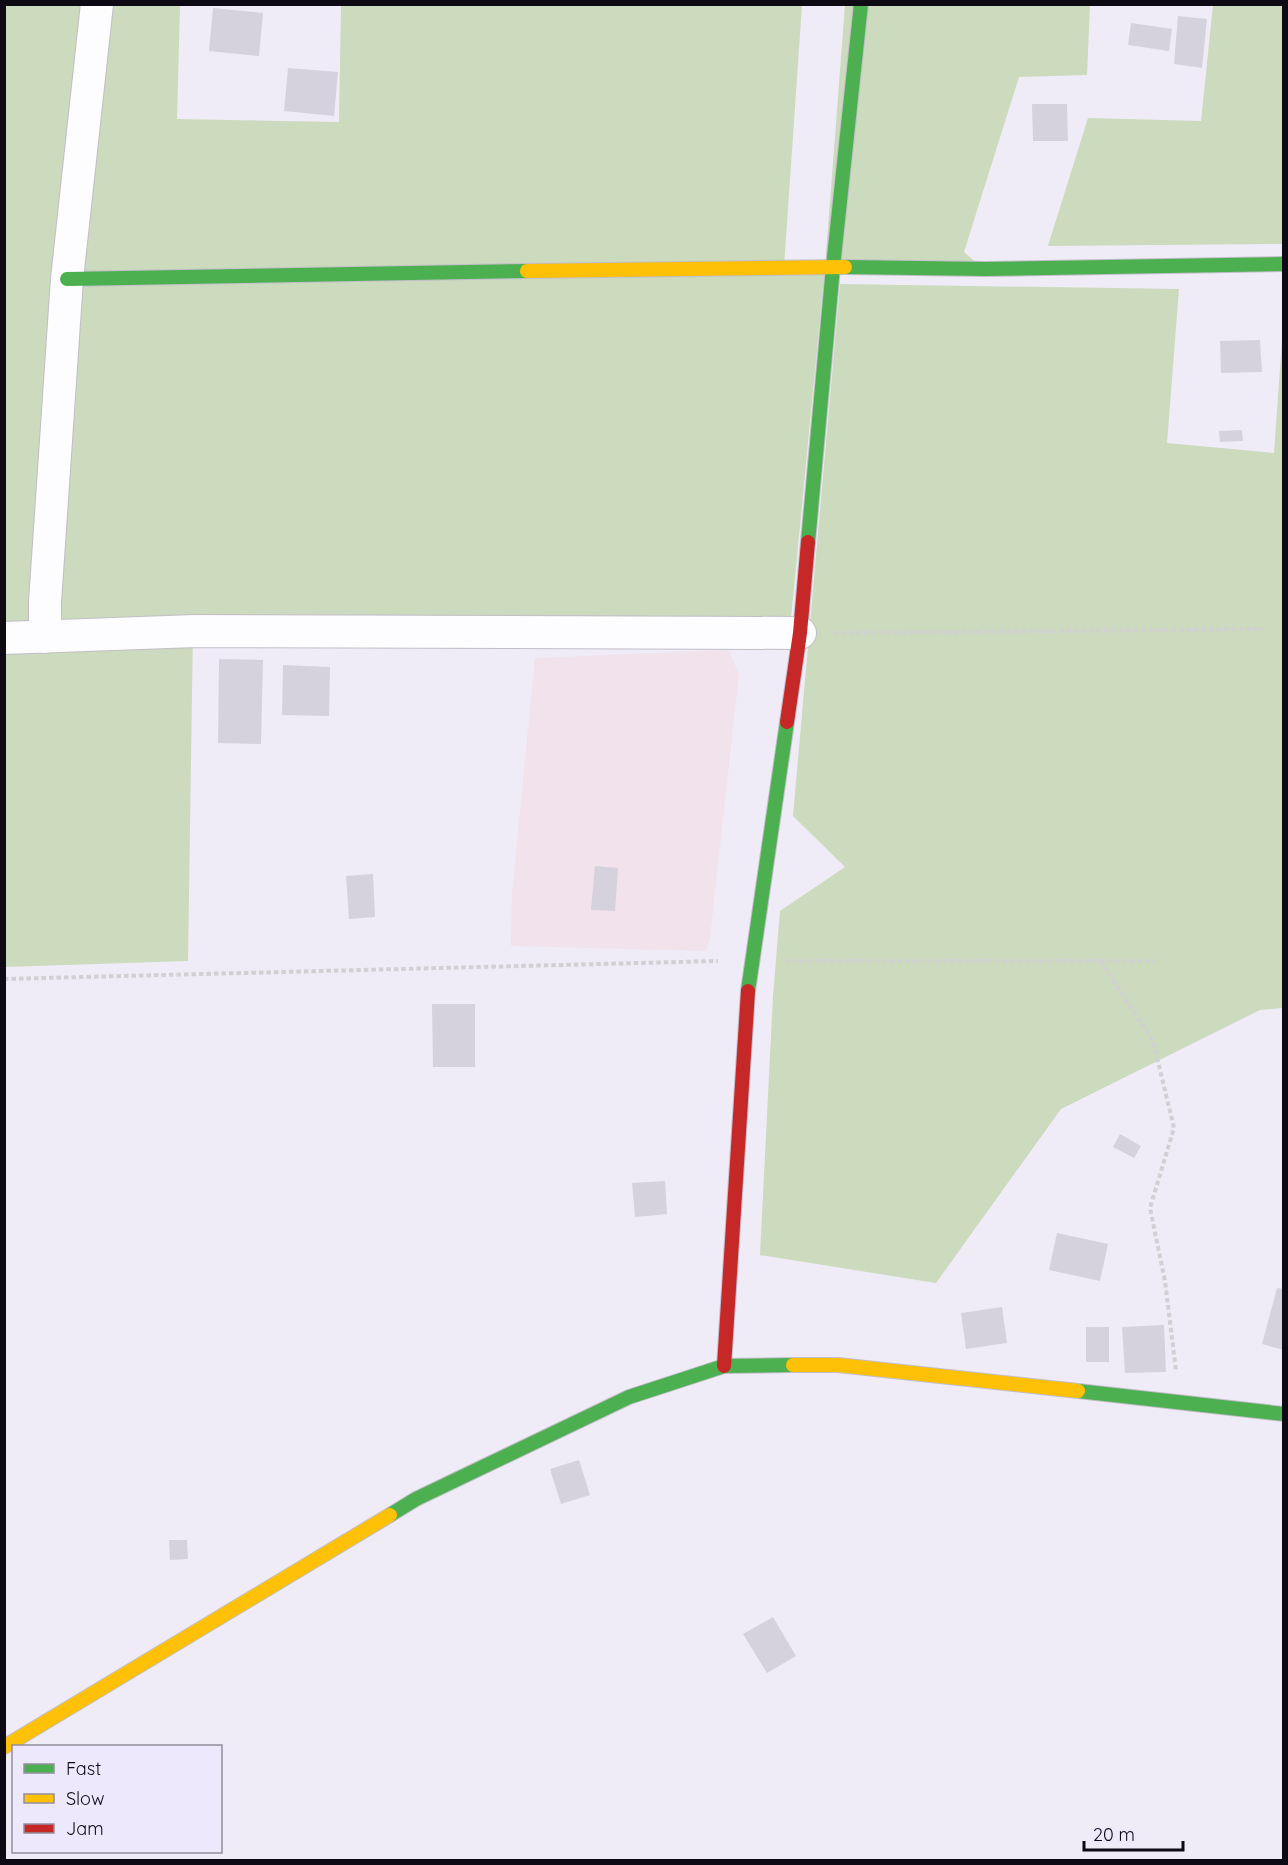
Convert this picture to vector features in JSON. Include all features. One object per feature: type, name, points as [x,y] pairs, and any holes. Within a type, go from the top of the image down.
[{"type":"street","points":[[45,637],[45,602],[67,279],[97,4]]},
{"type":"street","points":[[724,1366],[751,961],[800,633],[833,267],[861,4]]},
{"type":"street","points":[[67,279],[833,267],[986,269],[1284,264]]},
{"type":"street","points":[[4,638],[195,631],[800,633]]},
{"type":"street","points":[[4,1747],[416,1499],[629,1397],[724,1366],[838,1365],[1284,1414]]},
{"type":"path","points":[[800,633],[1263,629]]},
{"type":"path","points":[[4,979],[751,961],[1156,961]]},
{"type":"path","points":[[1100,961],[1153,1041],[1174,1128],[1150,1208],[1165,1281],[1179,1402]]},
{"type":"shaded area","points":[[728,650],[739,674],[710,938],[706,951],[511,946],[512,893],[535,658]]},
{"type":"green space","points":[[5,5],[180,5],[177,119],[339,122],[341,5],[802,5],[784,267],[825,267],[790,629],[193,629],[188,961],[5,967]]},
{"type":"green space","points":[[845,5],[1090,5],[1087,75],[1019,77],[964,252],[980,266],[825,267]]},
{"type":"green space","points":[[1213,5],[1283,5],[1283,244],[1048,246],[1088,118],[1201,121]]},
{"type":"green space","points":[[840,284],[1179,289],[1167,443],[1274,453],[1283,326],[1283,1008],[1260,1010],[1061,1109],[936,1283],[760,1255],[773,996],[780,911],[845,867],[793,816]]},
{"type":"building","points":[[213,8],[263,13],[259,56],[209,51]]},
{"type":"building","points":[[1178,16],[1207,19],[1202,68],[1174,64]]},
{"type":"building","points":[[1131,23],[1172,29],[1169,51],[1128,45]]},
{"type":"building","points":[[288,68],[338,72],[334,116],[284,111]]},
{"type":"building","points":[[1032,104],[1067,104],[1068,141],[1033,141]]},
{"type":"building","points":[[1260,340],[1262,372],[1221,373],[1220,341]]},
{"type":"building","points":[[1242,430],[1243,441],[1220,442],[1219,431]]},
{"type":"building","points":[[219,659],[263,660],[261,744],[218,743]]},
{"type":"building","points":[[283,665],[330,667],[329,716],[282,715]]},
{"type":"building","points":[[595,866],[618,868],[615,911],[591,910]]},
{"type":"building","points":[[373,874],[375,917],[349,919],[346,876]]},
{"type":"building","points":[[432,1004],[475,1004],[475,1067],[433,1067]]},
{"type":"building","points":[[1120,1134],[1141,1146],[1134,1158],[1113,1147]]},
{"type":"building","points":[[665,1181],[667,1214],[635,1217],[632,1183]]},
{"type":"building","points":[[1057,1233],[1108,1244],[1100,1281],[1049,1270]]},
{"type":"building","points":[[1277,1288],[1284,1289],[1284,1350],[1262,1344]]},
{"type":"building","points":[[1002,1307],[1007,1343],[966,1349],[961,1313]]},
{"type":"building","points":[[1164,1325],[1166,1372],[1125,1373],[1122,1327]]},
{"type":"building","points":[[1086,1327],[1109,1327],[1109,1362],[1086,1362]]},
{"type":"building","points":[[579,1460],[590,1495],[561,1504],[550,1469]]},
{"type":"building","points":[[169,1540],[187,1540],[188,1559],[170,1560]]},
{"type":"building","points":[[773,1617],[796,1656],[767,1673],[743,1634]]},
{"type":"traffic: fast","points":[[808,542],[833,267],[861,4]]},
{"type":"traffic: fast","points":[[845,267],[986,269],[1284,264]]},
{"type":"traffic: fast","points":[[67,279],[527,271]]},
{"type":"traffic: fast","points":[[748,991],[787,722]]},
{"type":"traffic: fast","points":[[390,1515],[416,1499],[629,1397],[724,1366],[793,1365]]},
{"type":"traffic: fast","points":[[1078,1391],[1284,1414]]},
{"type":"traffic: slow","points":[[527,271],[845,267]]},
{"type":"traffic: slow","points":[[793,1365],[838,1365],[1078,1391]]},
{"type":"traffic: slow","points":[[4,1747],[390,1515]]},
{"type":"traffic: jam","points":[[787,722],[800,633],[808,542]]},
{"type":"traffic: jam","points":[[724,1366],[748,991]]}]
